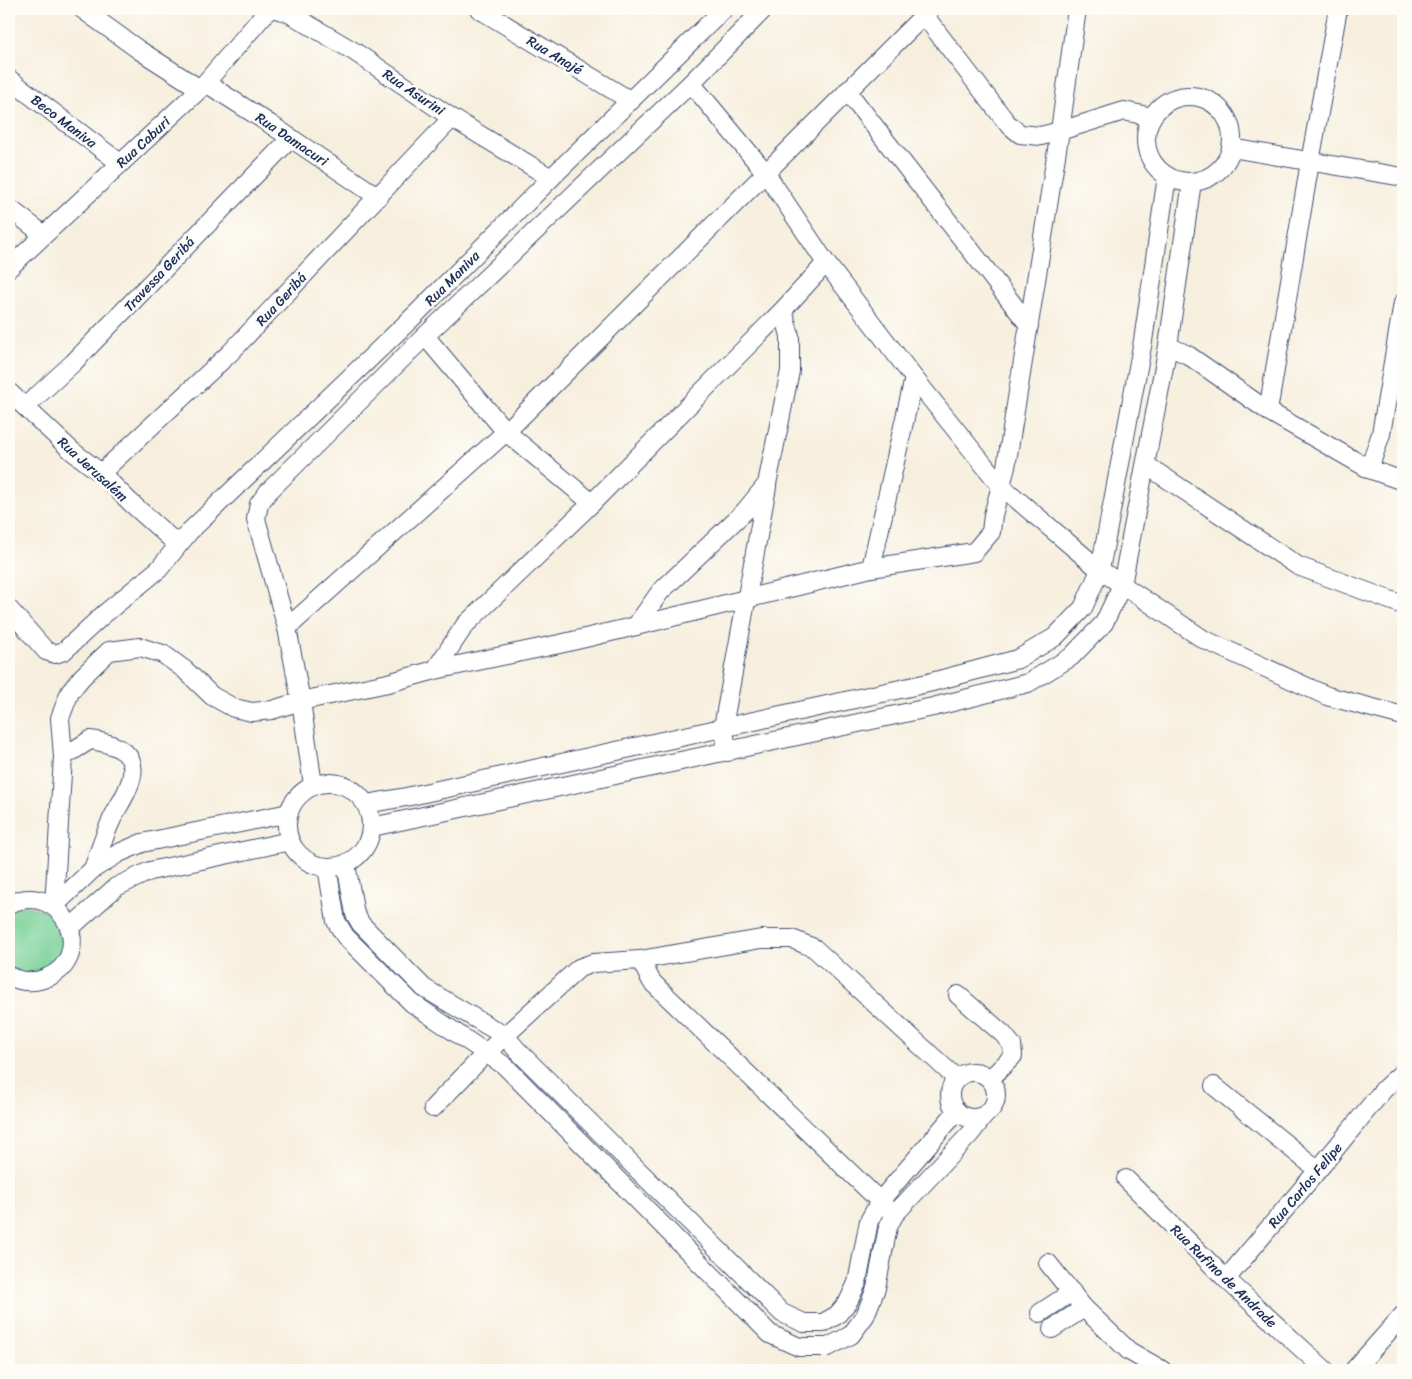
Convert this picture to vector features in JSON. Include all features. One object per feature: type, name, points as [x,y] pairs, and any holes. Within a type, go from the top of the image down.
[{"type":"street","name":"Rua Damacuri","points":[[82,9],[139,50],[290,138],[378,197]]},
{"type":"street","name":"Rua Caburi","points":[[9,268],[203,86],[269,9]]},
{"type":"street","name":"Rua Anajé","points":[[479,9],[631,101]]},
{"type":"street","name":"Rua Maniva","points":[[9,609],[46,651],[55,654],[64,651],[103,615],[160,569],[189,532],[416,314],[551,178],[724,9]]},
{"type":"street","points":[[313,785],[301,701],[287,628],[256,519],[259,504],[268,492],[425,336],[691,83],[764,9]]},
{"type":"street","points":[[54,906],[63,757],[60,718],[70,692],[82,677],[110,651],[140,647],[163,654],[185,670],[212,696],[234,708],[252,712],[272,710],[301,701],[435,670],[636,626],[871,568],[974,552],[990,532],[1006,467],[1060,131],[1077,9]]},
{"type":"street","points":[[1268,411],[1338,9]]},
{"type":"street","name":"Rua Asurini","points":[[284,10],[355,52],[452,118],[551,178]]},
{"type":"street","points":[[287,628],[506,432],[927,12],[1007,123],[1020,134],[1041,136],[1124,111],[1152,117]]},
{"type":"street","name":"Beco Maniva","points":[[9,78],[120,164]]},
{"type":"street","points":[[691,83],[765,172],[826,263],[914,378],[1001,486],[1100,570],[1203,639],[1327,696],[1403,716]]},
{"type":"street","points":[[847,91],[1029,325]]},
{"type":"street","points":[[1193,97],[1211,103],[1225,116],[1232,134],[1231,148],[1226,162],[1220,169],[1204,179],[1192,182],[1176,180],[1167,176],[1153,163],[1149,154],[1146,135],[1152,117],[1166,104],[1174,99],[1193,97]]},
{"type":"street","name":"Rua Geribá","points":[[101,473],[230,353],[452,118]]},
{"type":"street","name":"Travessa Geribá","points":[[25,407],[80,356],[290,138]]},
{"type":"street","points":[[1231,148],[1403,177]]},
{"type":"street","points":[[366,804],[406,797],[928,683],[1018,659],[1055,637],[1083,608],[1100,570],[1143,341],[1167,176]]},
{"type":"street","points":[[372,827],[933,707],[1028,682],[1071,657],[1104,623],[1122,585],[1168,346],[1192,182]]},
{"type":"street","points":[[9,208],[44,235]]},
{"type":"street","points":[[435,670],[465,625],[592,503],[783,310],[826,263]]},
{"type":"street","points":[[1369,469],[1381,434],[1403,303]]},
{"type":"street","points":[[728,752],[723,727],[767,484],[790,371],[790,336],[783,310]]},
{"type":"street","points":[[425,336],[506,432],[592,503]]},
{"type":"street","points":[[1168,346],[1188,356],[1268,411],[1369,469],[1403,481]]},
{"type":"street","points":[[871,568],[914,378]]},
{"type":"street","name":"Rua Jerusalém","points":[[9,392],[72,451],[101,473],[178,545]]},
{"type":"street","points":[[1146,465],[1298,566],[1403,605]]},
{"type":"street","points":[[636,626],[660,592],[745,511],[767,484]]},
{"type":"street","points":[[928,683],[933,707]]},
{"type":"street","points":[[63,757],[90,740],[108,743],[124,750],[133,766],[129,787],[111,820],[93,870]]},
{"type":"street","points":[[332,782],[342,784],[358,793],[366,804],[372,818],[372,827],[367,845],[361,853],[346,864],[327,867],[309,862],[301,856],[290,841],[287,822],[289,813],[298,796],[313,785],[332,782]]},
{"type":"street","points":[[54,906],[93,870],[119,853],[142,843],[289,813]]},
{"type":"street","points":[[70,928],[116,887],[150,871],[290,841]]},
{"type":"street","points":[[346,864],[356,914],[361,924],[424,988],[505,1036],[782,1312],[804,1322],[823,1323],[837,1315],[848,1302],[857,1283],[869,1221],[880,1201],[957,1111]]},
{"type":"street","points":[[327,867],[336,921],[345,936],[412,1003],[505,1066],[770,1334],[799,1347],[828,1347],[851,1335],[865,1316],[876,1288],[888,1227],[894,1215],[994,1106],[996,1099],[994,1085],[990,1079],[984,1075],[970,1072],[957,1079],[950,1091],[952,1105],[957,1111],[970,1118],[984,1116]]},
{"type":"street","points":[[9,904],[18,900],[37,899],[54,906],[67,920],[72,946],[64,964],[51,976],[33,982],[9,976]]},
{"type":"street","points":[[433,1108],[486,1053],[579,968],[593,963],[640,960],[761,939],[792,939],[814,948],[957,1079]]},
{"type":"street","points":[[640,960],[652,982],[894,1215]]},
{"type":"street","points":[[958,995],[1003,1034],[1012,1045],[1013,1056],[990,1079]]},
{"type":"street","name":"Rua Carlos Felipe","points":[[1226,1279],[1384,1089],[1403,1072]]},
{"type":"street","points":[[1214,1086],[1318,1170]]},
{"type":"street","name":"Rua Rufino de Andrade","points":[[1126,1179],[1226,1279],[1325,1370]]},
{"type":"street","points":[[1048,1263],[1084,1308],[1129,1351],[1162,1370]]},
{"type":"street","points":[[1040,1312],[1072,1292]]},
{"type":"street","points":[[1052,1329],[1084,1308]]},
{"type":"street","points":[[1354,1370],[1403,1315]]},
{"type":"green space","points":[[23,905],[52,912],[65,938],[61,957],[46,971],[27,975],[9,968],[9,912]]}]
